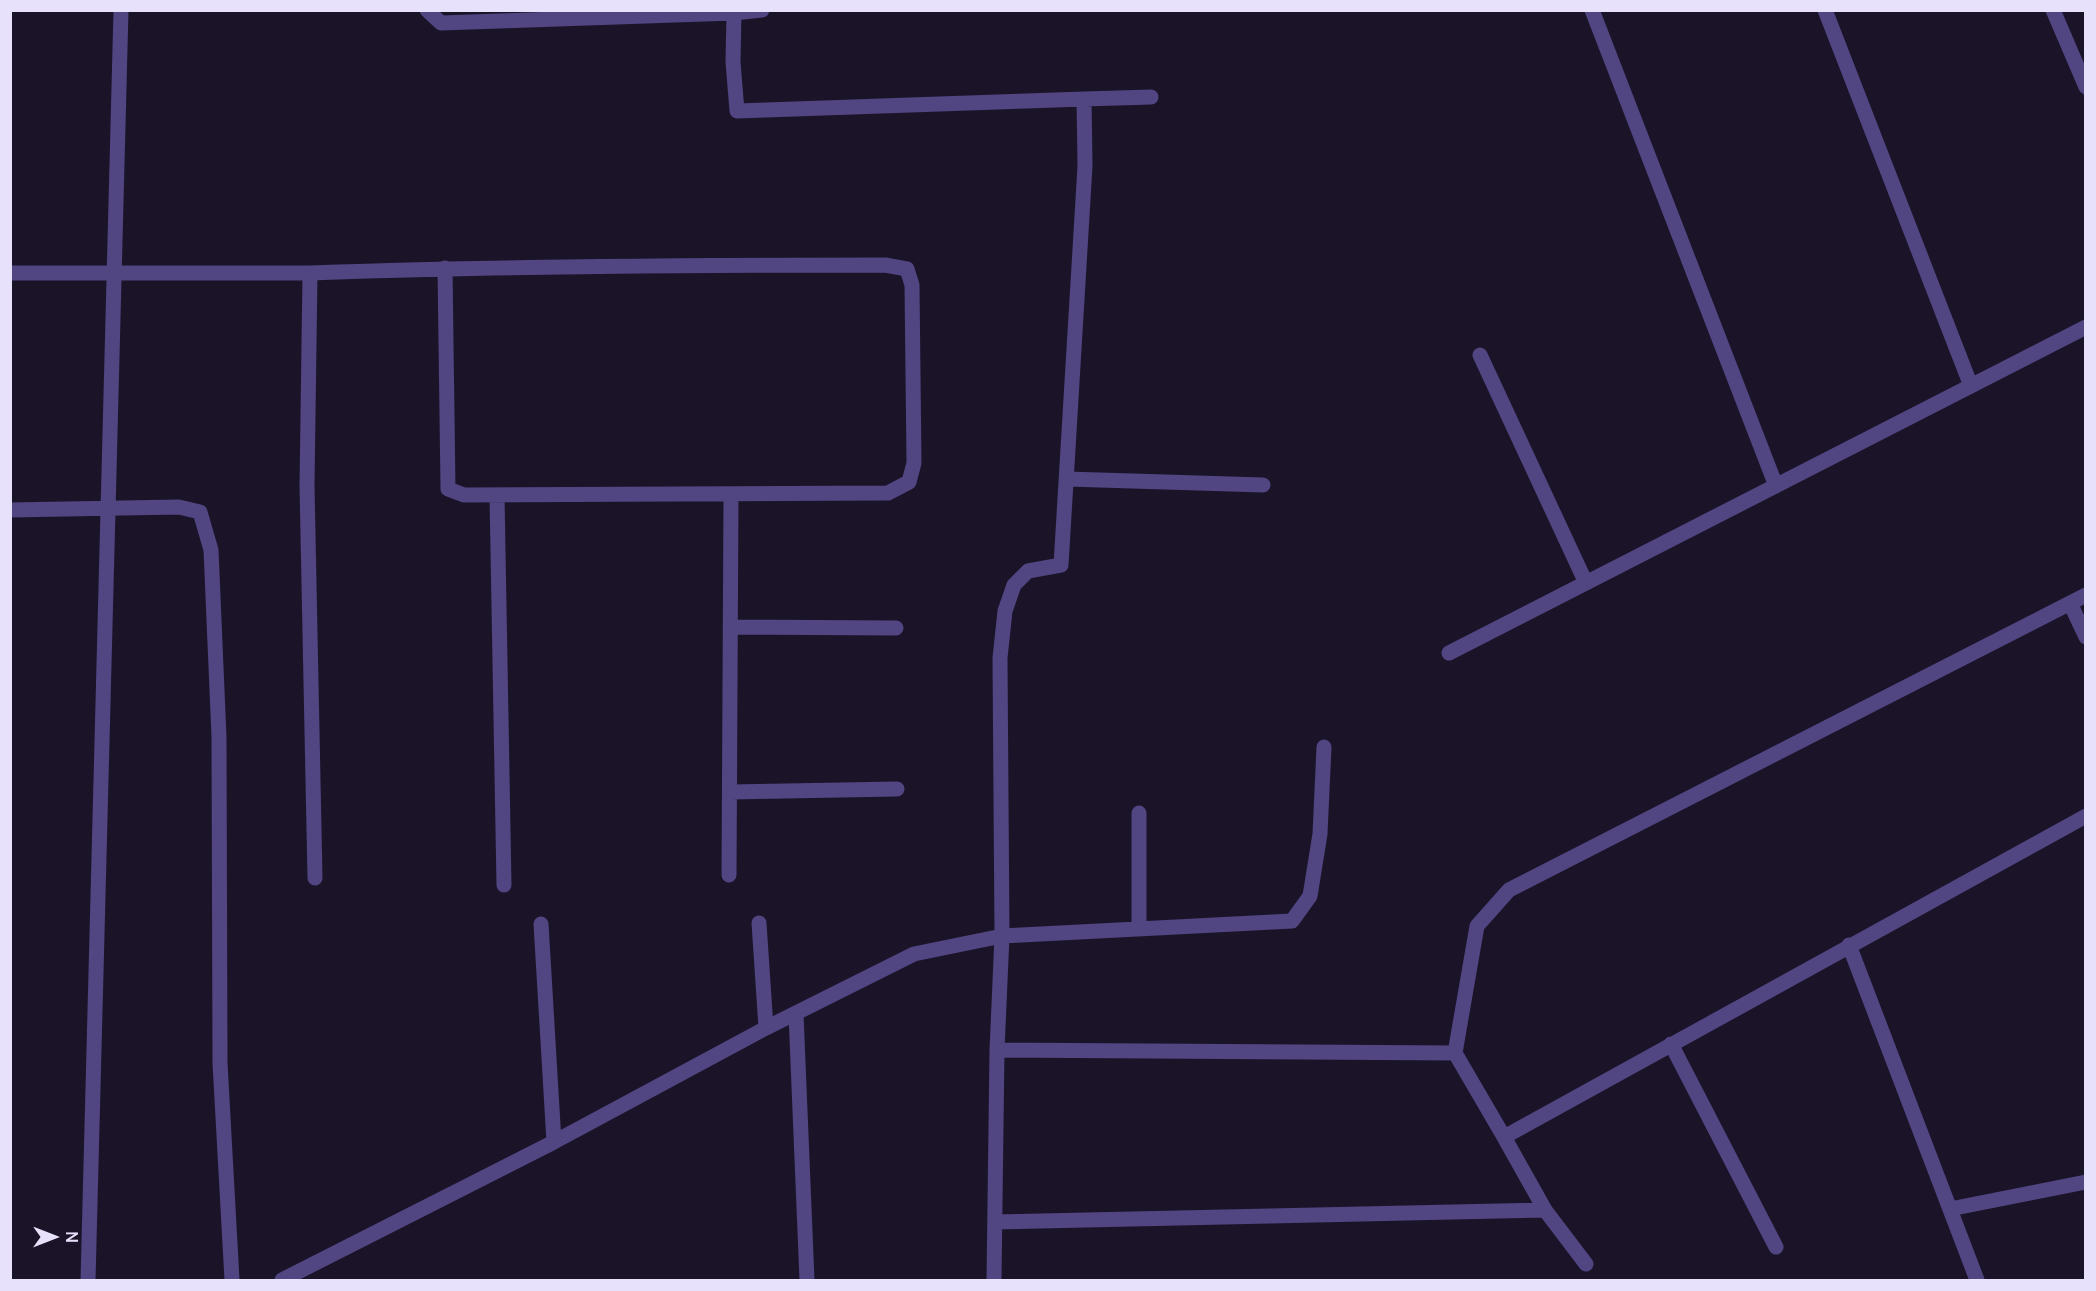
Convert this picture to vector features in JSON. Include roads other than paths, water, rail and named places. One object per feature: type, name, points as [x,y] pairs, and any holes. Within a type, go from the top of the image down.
[{"type":"street","points":[[88,1281],[121,10]]},
{"type":"street","points":[[427,10],[441,23],[668,13],[734,13],[762,10]]},
{"type":"street","points":[[1592,10],[1776,486]]},
{"type":"street","points":[[1825,10],[1971,386]]},
{"type":"street","points":[[2053,10],[2085,87]]},
{"type":"street","points":[[734,13],[733,62],[737,111],[1151,97]]},
{"type":"street","points":[[994,1281],[997,1050],[1002,936],[1000,658],[1005,611],[1014,585],[1028,571],[1061,565],[1085,166],[1083,99]]},
{"type":"street","points":[[10,273],[310,273],[445,268],[885,265],[907,269],[912,297],[914,463],[909,482],[888,493],[464,495],[448,489],[445,268]]},
{"type":"street","points":[[310,273],[307,486],[315,878]]},
{"type":"street","points":[[1449,653],[2085,327]]},
{"type":"street","points":[[1480,355],[1586,583]]},
{"type":"street","points":[[1067,479],[1263,484]]},
{"type":"street","points":[[497,495],[504,885]]},
{"type":"street","points":[[729,875],[731,495]]},
{"type":"street","points":[[10,510],[179,507],[200,512],[211,550],[219,736],[220,1063],[232,1281]]},
{"type":"street","points":[[1586,1264],[1545,1210],[1455,1053],[1477,927],[1509,890],[2085,595]]},
{"type":"street","points":[[2070,603],[2085,637]]},
{"type":"street","points":[[730,627],[896,628]]},
{"type":"street","points":[[282,1281],[554,1142],[766,1028],[914,954],[1002,936],[1292,921],[1310,896],[1320,834],[1324,747]]},
{"type":"street","points":[[730,792],[897,789]]},
{"type":"street","points":[[1139,813],[1139,929]]},
{"type":"street","points":[[1504,1137],[2085,816]]},
{"type":"street","points":[[759,923],[766,1028]]},
{"type":"street","points":[[541,924],[554,1142]]},
{"type":"street","points":[[1850,945],[1977,1281]]},
{"type":"street","points":[[796,1014],[807,1281]]},
{"type":"street","points":[[1671,1044],[1776,1247]]},
{"type":"street","points":[[997,1050],[1455,1053]]},
{"type":"street","points":[[1950,1209],[2085,1182]]},
{"type":"street","points":[[995,1222],[1545,1210]]}]
